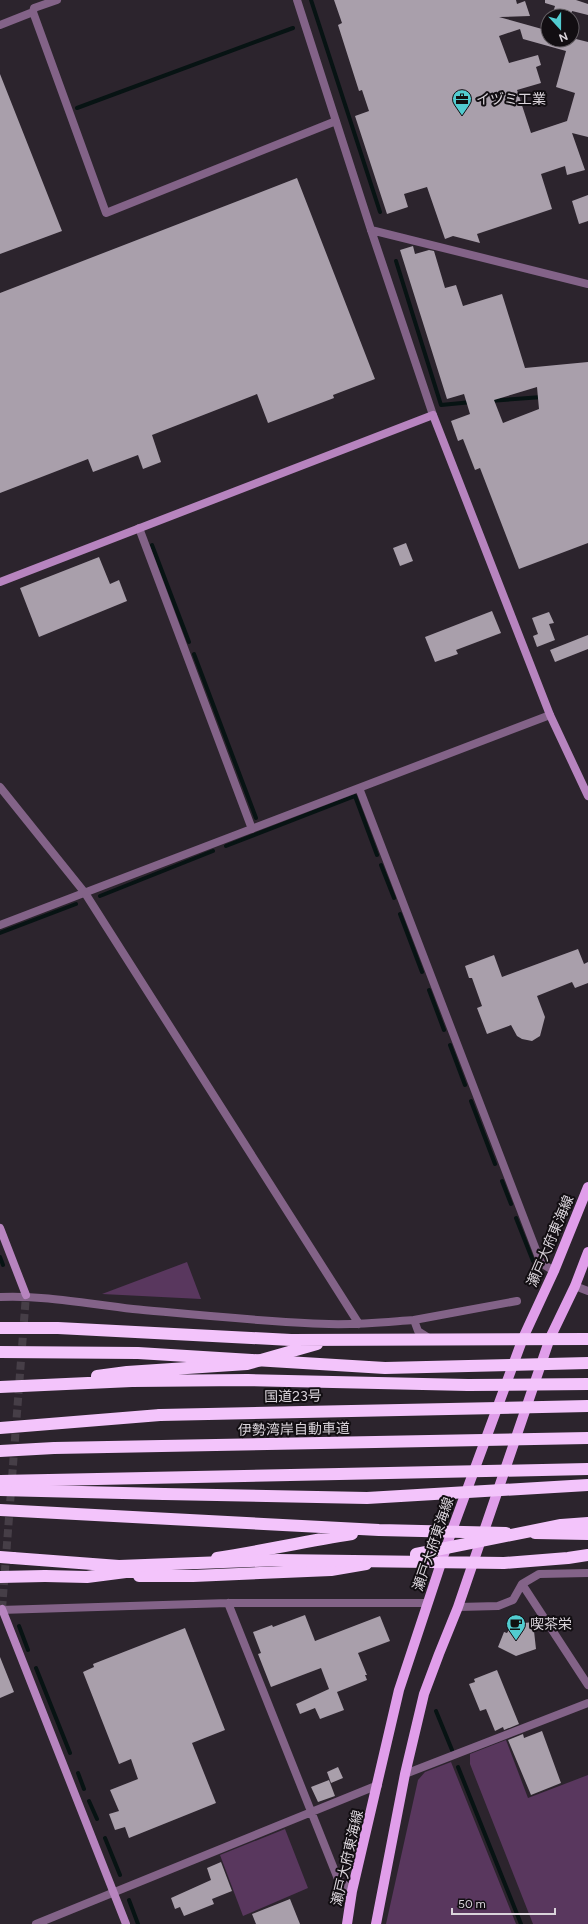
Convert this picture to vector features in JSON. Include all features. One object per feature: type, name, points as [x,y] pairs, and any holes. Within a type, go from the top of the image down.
[{"type":"highway","points":[[0,1328],[58,1328],[290,1340],[377,1341],[429,1338],[588,1339]]},
{"type":"highway","points":[[14,1386],[127,1372],[247,1364],[330,1340]]},
{"type":"highway","points":[[0,1352],[138,1353],[384,1368],[588,1363]]},
{"type":"highway","points":[[0,1387],[132,1381],[248,1380],[468,1385],[588,1384]]},
{"type":"highway","name":"国道23号","points":[[0,1428],[160,1415],[588,1406]]},
{"type":"highway","name":"伊勢湾岸自動車道","points":[[0,1451],[54,1448],[588,1438]]},
{"type":"highway","points":[[0,1481],[588,1468]]},
{"type":"highway","points":[[0,1490],[367,1498],[588,1485]]},
{"type":"highway","points":[[0,1510],[451,1533],[588,1534]]},
{"type":"highway","points":[[0,1577],[193,1576],[331,1570],[358,1566],[561,1525],[588,1523]]},
{"type":"highway","points":[[87,1577],[261,1551],[304,1541],[379,1530]]},
{"type":"highway","points":[[0,1557],[119,1566],[278,1560],[504,1563],[568,1558],[588,1554]]},
{"type":"main road","name":"瀬戸大府東海線","points":[[347,1924],[352,1891],[400,1690],[428,1603],[451,1533],[523,1338],[554,1271],[588,1187]]},
{"type":"main road","points":[[376,1924],[405,1774],[424,1694],[438,1654],[458,1607],[550,1338],[575,1286],[588,1252]]},
{"type":"street","points":[[0,25],[33,7],[57,0]]},
{"type":"street","points":[[297,0],[370,230],[433,415],[550,715],[588,796]]},
{"type":"street","points":[[33,7],[106,213],[336,121]]},
{"type":"street","points":[[370,230],[588,284]]},
{"type":"street","points":[[0,582],[433,415]]},
{"type":"street","points":[[139,528],[252,829]]},
{"type":"street","points":[[0,925],[550,715]]},
{"type":"street","points":[[0,786],[85,893],[358,1324]]},
{"type":"street","points":[[359,788],[541,1263],[554,1271]]},
{"type":"street","points":[[0,1228],[26,1295]]},
{"type":"street","points":[[575,1286],[588,1291]]},
{"type":"street","points":[[0,1297],[26,1295],[83,1301],[108,1306],[188,1314],[329,1324],[358,1324],[414,1320],[517,1301]]},
{"type":"street","points":[[414,1320],[418,1331],[429,1338]]},
{"type":"street","points":[[458,1607],[498,1606],[513,1600],[522,1584],[539,1574],[588,1573]]},
{"type":"street","points":[[522,1584],[588,1685]]},
{"type":"street","points":[[126,1924],[1,1610],[228,1603],[428,1603]]},
{"type":"street","points":[[228,1603],[338,1879],[352,1891]]},
{"type":"street","points":[[405,1774],[588,1703]]},
{"type":"street","points":[[36,1924],[378,1786]]},
{"type":"shaded area","points":[[187,1262],[201,1299],[102,1294]]},
{"type":"shaded area","points":[[506,1740],[528,1798],[588,1775],[588,1924],[533,1924],[470,1764],[470,1754]]},
{"type":"shaded area","points":[[451,1762],[516,1924],[386,1924],[418,1780],[425,1772]]},
{"type":"shaded area","points":[[285,1829],[308,1888],[243,1916],[220,1855]]},
{"type":"building","points":[[334,0],[516,0],[517,4],[525,1],[530,16],[499,17],[540,28],[540,44],[523,39],[520,29],[499,36],[509,63],[538,55],[541,65],[536,67],[541,83],[517,90],[531,133],[567,121],[575,93],[556,87],[566,51],[555,48],[580,48],[580,40],[588,42],[588,137],[572,133],[585,170],[567,175],[565,166],[541,174],[552,209],[477,234],[480,243],[453,236],[445,239],[427,187],[404,194],[408,207],[387,214],[355,116],[369,111],[362,90],[359,91],[338,25],[342,23]]},
{"type":"building","points":[[545,0],[576,0],[588,4],[588,15],[580,13],[580,8],[554,8],[555,6],[545,3]]},
{"type":"building","points":[[0,74],[62,231],[0,254]]},
{"type":"building","points":[[297,178],[375,379],[333,395],[334,398],[268,423],[257,394],[152,435],[161,462],[143,469],[138,455],[93,472],[88,459],[0,493],[0,293]]},
{"type":"building","points":[[588,195],[588,221],[579,224],[572,201]]},
{"type":"building","points":[[413,246],[415,254],[429,250],[434,251],[445,288],[456,285],[463,306],[502,294],[525,368],[588,362],[588,543],[519,569],[480,468],[475,470],[463,439],[458,441],[451,421],[470,414],[464,394],[447,399],[400,250]],"holes":[[[537,387],[539,409],[503,423],[494,400]]]},
{"type":"building","points":[[406,543],[413,561],[400,566],[393,548]]},
{"type":"building","points":[[99,557],[110,584],[119,580],[127,601],[39,637],[20,588]]},
{"type":"building","points":[[492,611],[501,633],[456,650],[458,654],[435,662],[425,637]]},
{"type":"building","points":[[549,612],[554,623],[549,624],[555,640],[537,647],[533,636],[538,634],[532,618]]},
{"type":"building","points":[[588,635],[588,649],[555,662],[550,650]]},
{"type":"building","points":[[578,949],[584,964],[588,962],[588,983],[575,988],[572,982],[537,996],[545,1017],[540,1036],[532,1041],[522,1039],[517,1036],[511,1025],[487,1034],[477,1008],[482,1006],[472,978],[469,978],[465,966],[494,955],[502,977]]},
{"type":"building","points":[[305,1615],[315,1641],[380,1616],[390,1641],[358,1653],[367,1675],[365,1675],[367,1680],[337,1692],[344,1710],[320,1719],[315,1708],[300,1714],[296,1704],[329,1689],[321,1668],[271,1687],[258,1654],[261,1653],[253,1632],[272,1625],[273,1627]]},
{"type":"building","name":"喫茶栄","points":[[533,1622],[536,1649],[516,1656],[498,1647],[504,1632],[507,1633],[510,1628],[516,1630],[516,1624]]},
{"type":"building","points":[[185,1628],[225,1730],[192,1743],[216,1803],[129,1838],[125,1827],[115,1830],[109,1814],[119,1811],[110,1790],[138,1779],[131,1759],[119,1764],[83,1672],[94,1667],[93,1664]]},
{"type":"building","points":[[0,1657],[14,1692],[0,1698]]},
{"type":"building","points":[[497,1670],[519,1724],[504,1730],[503,1727],[495,1731],[486,1709],[480,1711],[469,1684],[475,1682],[474,1679]]},
{"type":"building","points":[[542,1731],[561,1783],[531,1795],[508,1740],[523,1734],[524,1738]]},
{"type":"building","points":[[338,1767],[343,1778],[331,1783],[327,1772]]},
{"type":"building","points":[[329,1780],[335,1796],[318,1802],[311,1787]]},
{"type":"building","points":[[221,1862],[232,1891],[212,1899],[214,1904],[184,1916],[180,1907],[175,1909],[171,1898],[211,1880],[207,1868]]},
{"type":"building","points":[[290,1899],[300,1924],[256,1924],[252,1914]]},
{"type":"waterway","points":[[311,0],[380,212]]},
{"type":"waterway","points":[[77,108],[293,28]]},
{"type":"waterway","points":[[396,261],[441,405],[472,402]]},
{"type":"waterway","points":[[489,401],[542,397]]},
{"type":"waterway","points":[[152,545],[189,642]]},
{"type":"waterway","points":[[194,654],[256,818]]},
{"type":"waterway","points":[[226,846],[355,796],[377,855]]},
{"type":"waterway","points":[[100,896],[213,851]]},
{"type":"waterway","points":[[381,865],[394,898]]},
{"type":"waterway","points":[[0,933],[76,904]]},
{"type":"waterway","points":[[400,914],[422,972]]},
{"type":"waterway","points":[[429,990],[444,1030]]},
{"type":"waterway","points":[[450,1045],[465,1085]]},
{"type":"waterway","points":[[471,1101],[495,1164]]},
{"type":"waterway","points":[[502,1181],[511,1204]]},
{"type":"waterway","points":[[516,1218],[533,1261]]},
{"type":"waterway","points":[[0,1257],[3,1265]]},
{"type":"waterway","points":[[19,1626],[28,1650]]},
{"type":"waterway","points":[[36,1668],[70,1753]]},
{"type":"waterway","points":[[436,1711],[452,1750]]},
{"type":"waterway","points":[[458,1767],[521,1924]]},
{"type":"waterway","points":[[78,1773],[84,1789]]},
{"type":"waterway","points":[[89,1801],[97,1819]]},
{"type":"waterway","points":[[105,1838],[120,1875]]},
{"type":"waterway","points":[[129,1900],[138,1924]]},
{"type":"tunnel","points":[[2,1609],[26,1295]]},
{"type":"place","name":"イヅミ工業","points":[[462,116]]},
{"type":"place","name":"喫茶栄","points":[[516,1641]]}]
